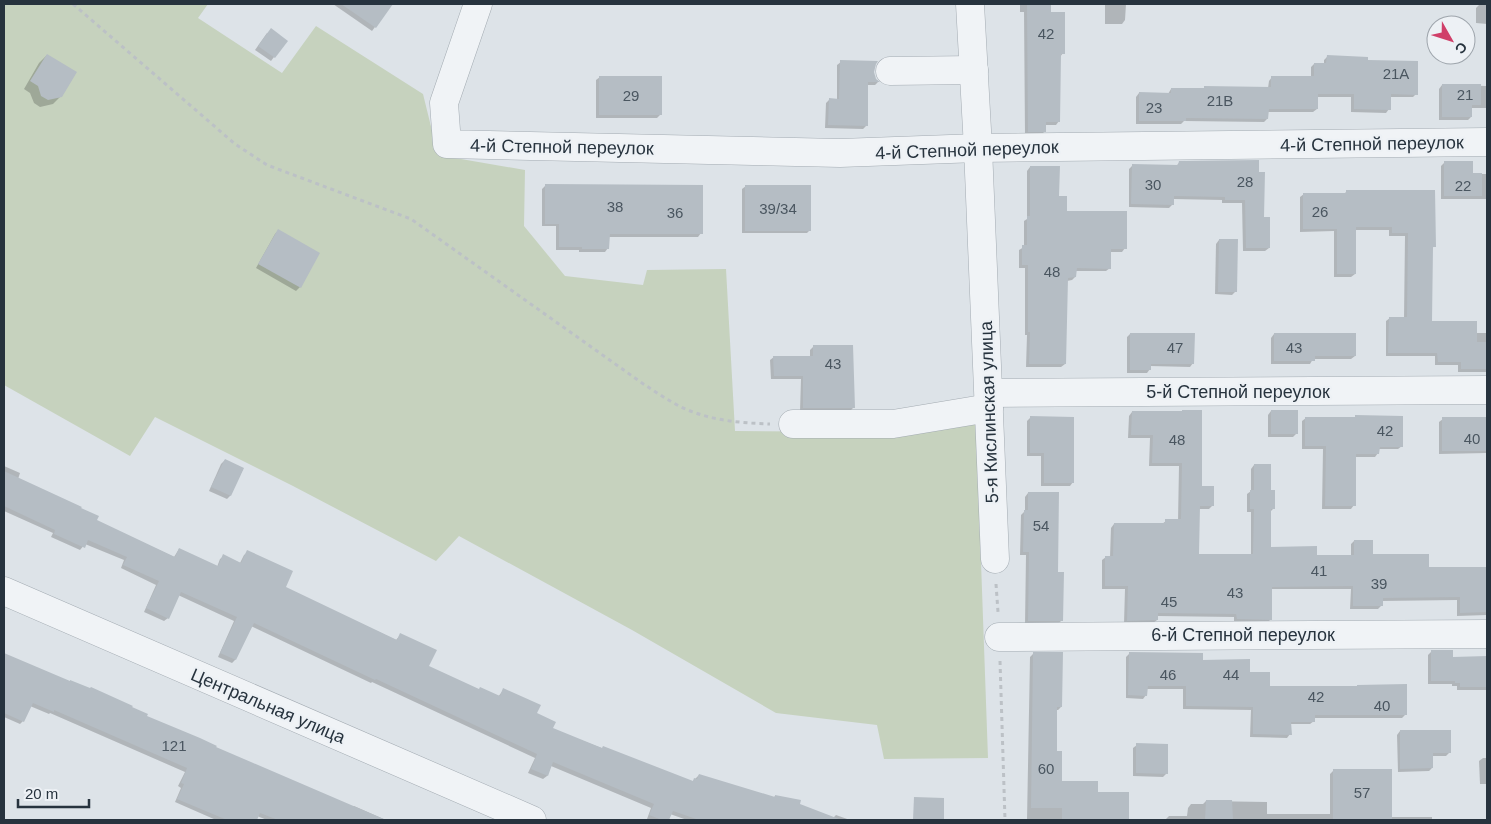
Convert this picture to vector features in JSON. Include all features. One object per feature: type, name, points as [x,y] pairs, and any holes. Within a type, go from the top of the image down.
[{"type":"street","name":"4-й Степной переулок","points":[[478,4],[444,102],[447,144],[840,153],[978,148],[1487,142]]},
{"type":"street","name":"5-я Кислинская улица","points":[[970,4],[978,148],[995,559]]},
{"type":"street","points":[[890,71],[974,70]]},
{"type":"street","name":"5-й Степной переулок","points":[[793,424],[893,424],[989,401],[1487,390]]},
{"type":"street","name":"Центральная улица","points":[[4,591],[532,820]]},
{"type":"street","name":"6-й Степной переулок","points":[[999,637],[1487,634]]},
{"type":"path","points":[[73,4],[235,144],[268,165],[411,219],[642,383],[679,406],[715,419],[749,423],[793,424]]},
{"type":"path","points":[[995,559],[1005,820]]},
{"type":"green space","points":[[4,4],[208,4],[198,18],[282,73],[316,26],[423,94],[438,155],[525,170],[524,226],[565,276],[643,285],[647,270],[726,269],[735,431],[889,432],[976,422],[988,758],[884,759],[877,725],[776,713],[632,630],[459,536],[436,561],[293,486],[155,417],[130,456],[4,385]]},
{"type":"building","points":[[341,4],[393,4],[376,28]]},
{"type":"building","points":[[1027,4],[1051,4],[1051,12],[1065,12],[1065,54],[1061,54],[1060,122],[1046,122],[1046,132],[1028,132]]},
{"type":"building","points":[[271,28],[288,41],[275,58],[258,46]]},
{"type":"building","points":[[47,54],[77,72],[62,97],[48,100],[41,96],[38,86],[30,81]]},
{"type":"building","points":[[1327,55],[1368,57],[1368,60],[1418,61],[1418,95],[1391,94],[1391,110],[1354,109],[1354,94],[1318,94],[1318,109],[1269,109],[1268,119],[1186,118],[1186,121],[1139,121],[1139,92],[1171,93],[1171,88],[1204,88],[1204,86],[1271,87],[1271,76],[1314,76],[1314,63],[1326,63]]},
{"type":"building","points":[[840,60],[878,61],[874,72],[876,79],[880,82],[868,82],[868,126],[828,125],[829,98],[839,99]]},
{"type":"building","points":[[599,76],[662,76],[662,115],[599,115]]},
{"type":"building","points":[[1442,84],[1481,84],[1481,105],[1472,105],[1472,117],[1442,117]]},
{"type":"building","points":[[1259,160],[1259,172],[1265,172],[1264,217],[1270,217],[1270,248],[1246,248],[1245,200],[1225,200],[1225,197],[1174,196],[1174,205],[1131,204],[1132,164],[1178,165],[1179,161]]},
{"type":"building","points":[[1444,161],[1473,161],[1473,173],[1482,173],[1482,196],[1444,196]]},
{"type":"building","points":[[1030,166],[1060,166],[1059,196],[1067,196],[1067,211],[1127,211],[1127,249],[1111,249],[1111,269],[1077,268],[1076,277],[1068,278],[1066,364],[1029,364],[1028,265],[1022,265],[1022,245],[1027,245],[1027,216],[1030,216]]},
{"type":"building","points":[[545,184],[703,185],[703,234],[610,234],[609,249],[559,247],[559,224],[545,224]]},
{"type":"building","points":[[745,185],[811,185],[811,231],[745,231]]},
{"type":"building","points":[[1346,190],[1435,190],[1436,247],[1433,247],[1432,321],[1477,321],[1477,342],[1487,342],[1487,369],[1461,369],[1461,362],[1438,362],[1437,353],[1388,353],[1389,317],[1407,317],[1408,233],[1392,233],[1392,227],[1356,227],[1356,274],[1337,274],[1337,229],[1303,229],[1303,193],[1346,193]]},
{"type":"building","points":[[278,229],[320,253],[301,288],[258,264]]},
{"type":"building","points":[[1219,239],[1238,239],[1237,292],[1218,292]]},
{"type":"building","points":[[1130,333],[1195,333],[1194,364],[1151,364],[1151,370],[1130,370]]},
{"type":"building","points":[[1274,333],[1356,333],[1356,356],[1315,356],[1315,361],[1274,361]]},
{"type":"building","points":[[813,345],[853,345],[855,408],[803,408],[803,376],[774,376],[773,356],[813,356]]},
{"type":"building","points":[[1202,410],[1202,486],[1214,486],[1214,506],[1200,506],[1199,554],[1253,554],[1254,509],[1250,509],[1250,490],[1254,490],[1254,464],[1271,464],[1271,490],[1275,490],[1275,509],[1271,509],[1271,547],[1317,546],[1317,555],[1354,555],[1354,540],[1373,540],[1373,554],[1429,554],[1429,567],[1487,567],[1487,612],[1460,613],[1460,597],[1383,598],[1383,606],[1353,606],[1353,586],[1272,587],[1272,620],[1237,619],[1236,614],[1158,613],[1158,620],[1127,621],[1128,586],[1105,586],[1105,556],[1113,556],[1114,523],[1165,523],[1165,519],[1181,519],[1182,463],[1152,463],[1153,435],[1131,435],[1132,411]]},
{"type":"building","points":[[1271,410],[1298,410],[1298,434],[1271,434]]},
{"type":"building","points":[[1355,415],[1403,416],[1403,447],[1380,447],[1379,454],[1356,454],[1356,506],[1325,506],[1326,446],[1305,446],[1305,417],[1355,417]]},
{"type":"building","points":[[1030,416],[1074,417],[1074,483],[1044,483],[1044,453],[1030,453]]},
{"type":"building","points":[[1442,417],[1487,417],[1487,451],[1442,451]]},
{"type":"building","points":[[225,459],[244,468],[231,496],[211,487]]},
{"type":"building","points":[[4,471],[82,507],[99,516],[97,520],[175,557],[179,548],[218,566],[223,554],[241,563],[247,550],[293,571],[286,587],[397,640],[400,633],[437,650],[429,666],[479,689],[480,687],[500,696],[503,688],[541,705],[537,713],[556,722],[553,728],[693,781],[694,778],[697,779],[699,774],[775,797],[775,795],[801,800],[800,804],[839,820],[699,820],[673,811],[669,820],[662,820],[649,815],[654,804],[553,762],[548,776],[531,769],[537,754],[254,623],[236,660],[220,653],[237,617],[181,592],[169,619],[146,608],[159,581],[123,565],[127,557],[88,540],[85,548],[54,534],[55,530],[4,506]]},
{"type":"building","points":[[1028,492],[1059,492],[1058,572],[1064,572],[1063,621],[1028,621],[1029,552],[1023,552],[1024,510],[1028,510]]},
{"type":"building","points":[[1431,650],[1453,650],[1453,657],[1487,656],[1487,687],[1460,687],[1460,683],[1455,683],[1455,681],[1431,681]]},
{"type":"building","points":[[1033,652],[1063,652],[1062,707],[1057,707],[1057,751],[1062,751],[1062,781],[1098,781],[1098,792],[1129,792],[1129,820],[1062,820],[1062,808],[1031,808]]},
{"type":"building","points":[[1129,652],[1203,653],[1203,660],[1250,659],[1250,672],[1270,672],[1270,686],[1407,684],[1407,715],[1315,715],[1315,722],[1291,722],[1292,735],[1253,734],[1253,707],[1186,706],[1186,686],[1148,686],[1147,696],[1128,695]]},
{"type":"building","points":[[4,653],[70,681],[91,687],[133,706],[148,714],[147,716],[386,820],[278,820],[260,813],[257,820],[227,820],[177,799],[184,784],[181,783],[187,768],[54,710],[54,712],[33,703],[24,722],[4,713]]},
{"type":"building","points":[[1400,730],[1451,730],[1451,753],[1433,753],[1433,768],[1400,769]]},
{"type":"building","points":[[1136,743],[1168,744],[1168,774],[1136,773]]},
{"type":"building","points":[[1333,769],[1392,769],[1392,820],[1333,820]]},
{"type":"building","points":[[914,797],[944,798],[944,820],[913,820]]},
{"type":"building","points":[[1206,800],[1232,800],[1233,820],[1205,820]]}]
